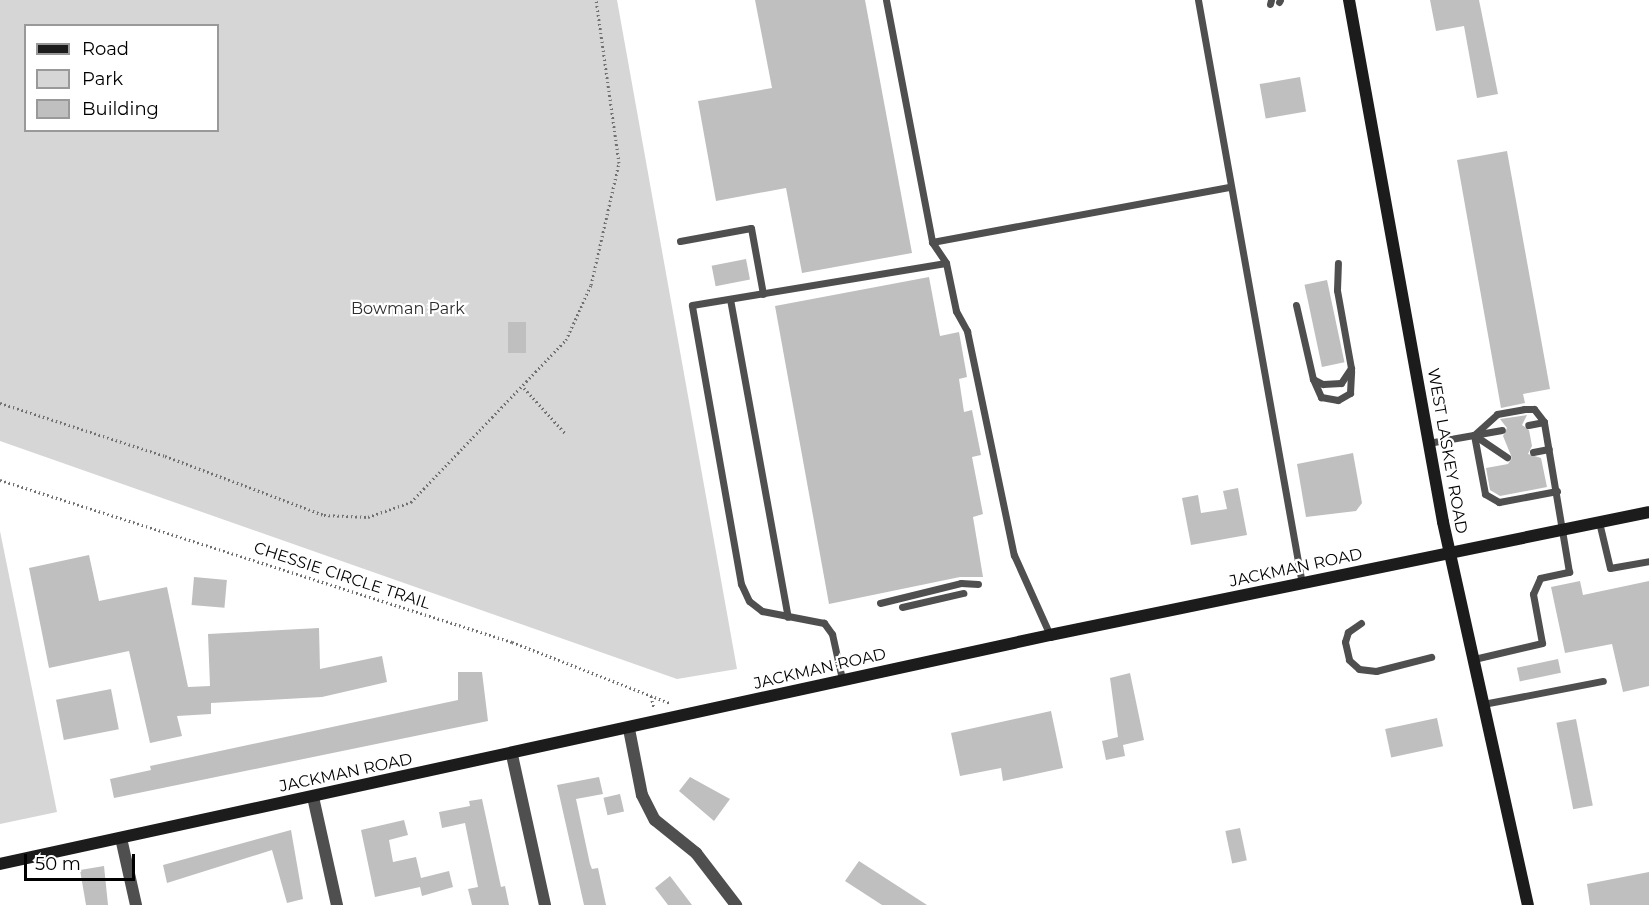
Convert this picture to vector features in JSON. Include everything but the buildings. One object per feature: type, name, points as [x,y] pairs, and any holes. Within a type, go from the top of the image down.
[{"type":"main road","name":"WEST LASKEY ROAD","points":[[1349,0],[1449,552],[1528,905]]},
{"type":"main road","name":"JACKMAN ROAD","points":[[0,864],[512,755],[842,679],[1649,512]]},
{"type":"street","points":[[629,729],[642,795],[655,820],[696,853],[736,905]]},
{"type":"street","points":[[512,755],[545,905]]},
{"type":"street","points":[[313,797],[337,905]]},
{"type":"street","points":[[122,838],[136,905]]},
{"type":"lane","points":[[886,0],[932,242],[946,263],[956,311],[967,331],[1011,545],[1050,635]]},
{"type":"lane","points":[[1198,0],[1229,187],[1302,584]]},
{"type":"lane","points":[[932,242],[1229,187]]},
{"type":"lane","points":[[680,241],[751,228],[763,294]]},
{"type":"lane","points":[[842,679],[832,634],[824,623],[762,611],[749,601],[737,561],[692,305],[946,263]]},
{"type":"lane","points":[[1296,305],[1313,379],[1321,397],[1338,400],[1352,390],[1351,368],[1337,290],[1338,263]]},
{"type":"lane","points":[[730,299],[788,617]]},
{"type":"lane","points":[[1313,379],[1334,385],[1346,380],[1351,368]]},
{"type":"lane","points":[[1474,435],[1497,414],[1534,409],[1544,422],[1569,572],[1540,578],[1533,594],[1542,643],[1474,659]]},
{"type":"lane","points":[[1528,425],[1544,422]]},
{"type":"lane","points":[[1428,443],[1502,430]]},
{"type":"lane","points":[[1474,435],[1507,457]]},
{"type":"lane","points":[[1474,435],[1485,494],[1499,502],[1557,491]]},
{"type":"lane","points":[[1533,452],[1549,449]]},
{"type":"lane","points":[[1599,522],[1611,568],[1649,561]]},
{"type":"lane","points":[[880,603],[961,583],[978,584]]},
{"type":"lane","points":[[902,607],[963,593]]},
{"type":"lane","points":[[1360,623],[1348,632],[1345,642],[1349,660],[1359,669],[1376,671],[1431,657]]},
{"type":"lane","points":[[1483,704],[1603,681]]},
{"type":"path","points":[[0,403],[165,456],[300,510],[349,518],[391,512],[411,502],[470,435],[523,387],[576,323],[618,185],[615,109],[596,0]]},
{"type":"path","points":[[523,387],[565,433]]},
{"type":"path","name":"CHESSIE CIRCLE TRAIL","points":[[0,480],[512,642],[672,705]]},
{"type":"green space","name":"Bowman Park","points":[[0,0],[617,0],[737,669],[677,679],[0,441]]},
{"type":"green space","points":[[0,531],[57,812],[0,824]]}]
